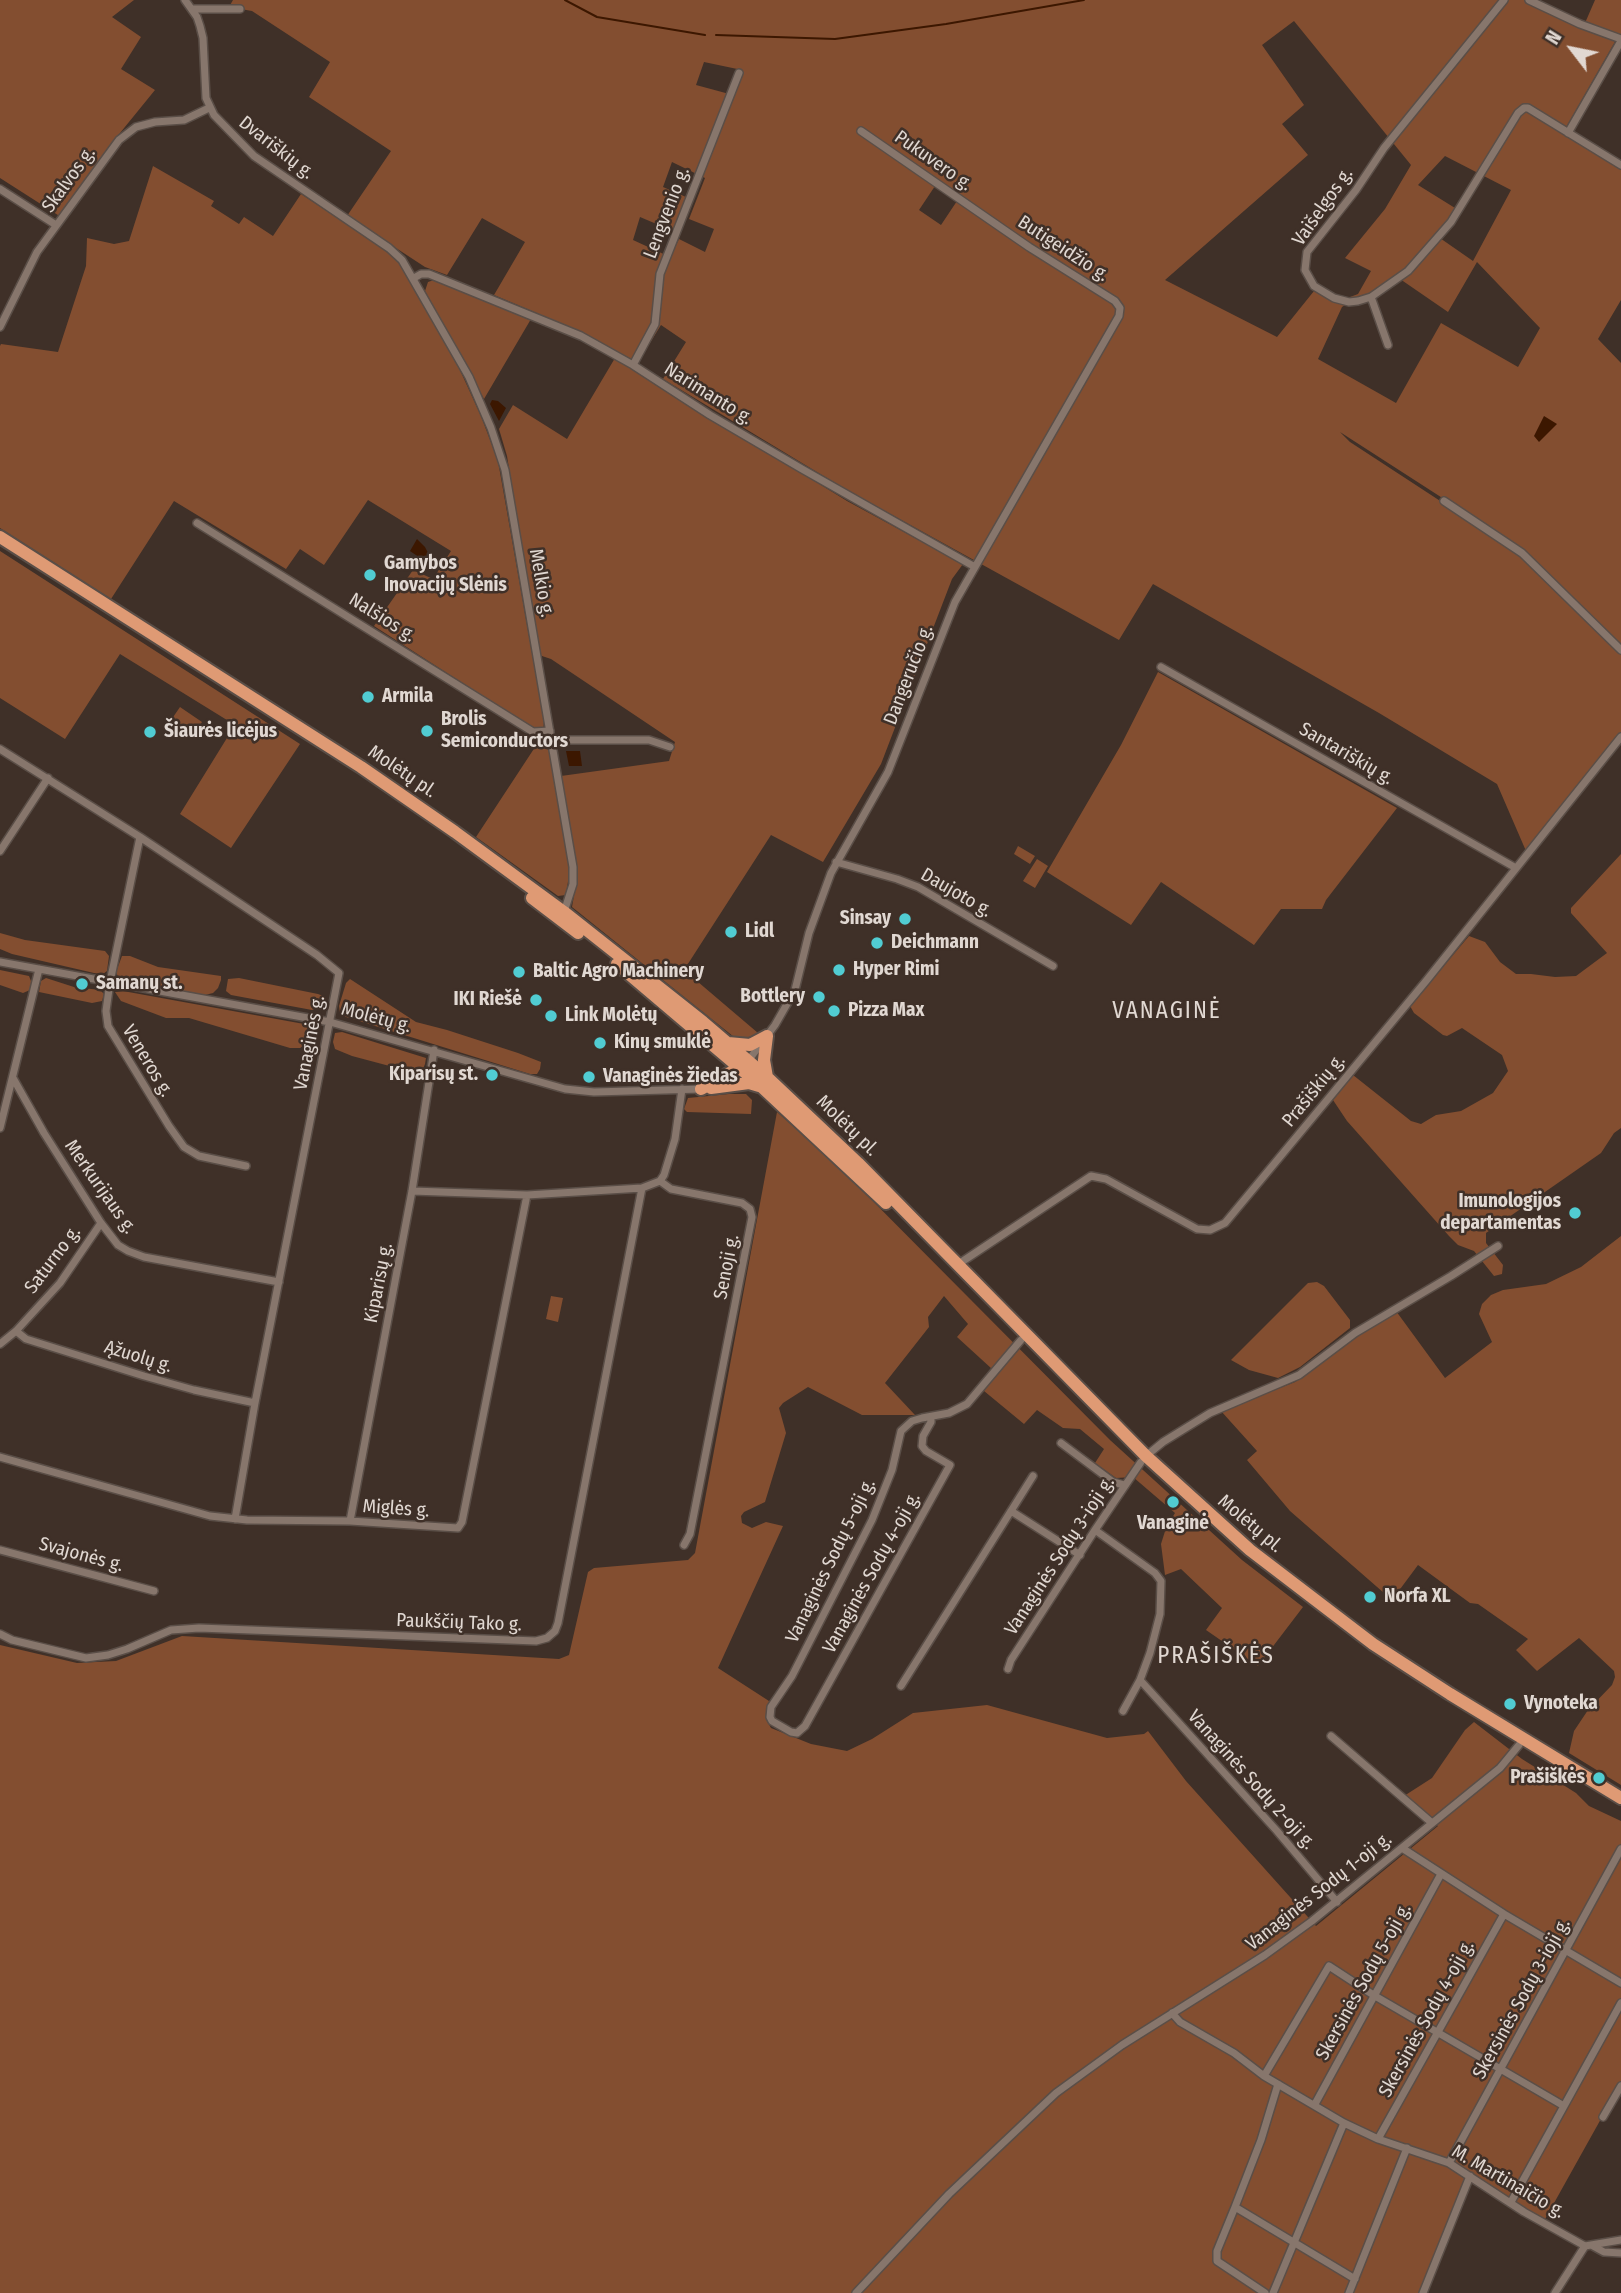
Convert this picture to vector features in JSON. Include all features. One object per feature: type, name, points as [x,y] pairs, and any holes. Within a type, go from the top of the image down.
[{"type":"highway","name":"Molėtų pl.","points":[[0,537],[361,767],[455,832],[564,912],[725,1047]]},
{"type":"highway","name":"Molėtų pl.","points":[[0,547],[339,762],[441,832],[590,942],[744,1062]]},
{"type":"highway","points":[[720,1082],[725,1047],[750,1045],[767,1037]]},
{"type":"highway","points":[[763,1078],[767,1037]]},
{"type":"highway","points":[[720,1082],[744,1062],[763,1078]]},
{"type":"highway","name":"Molėtų pl.","points":[[763,1078],[858,1163],[1144,1459],[1250,1550],[1346,1624],[1427,1680],[1621,1798]]},
{"type":"highway","name":"Molėtų pl.","points":[[763,1078],[1021,1340],[1227,1540],[1306,1604],[1413,1679],[1621,1806]]},
{"type":"highway","points":[[701,1088],[720,1082],[749,1083],[763,1078]]},
{"type":"street","points":[[185,0],[192,9],[203,38],[204,83],[209,108]]},
{"type":"street","name":"Vaišelgos g.","points":[[1371,298],[1349,302],[1322,292],[1307,276],[1307,252],[1356,190],[1385,146],[1504,0]]},
{"type":"street","points":[[1529,0],[1621,40],[1568,133]]},
{"type":"street","points":[[192,9],[240,9]]},
{"type":"street","name":"Lengvenio g.","points":[[633,365],[655,324],[660,274],[739,72]]},
{"type":"street","name":"Skalvos g.","points":[[0,327],[37,252],[109,152],[126,133],[155,122],[184,120],[209,108]]},
{"type":"street","name":"Dvariškių g.","points":[[209,108],[222,125],[254,156],[395,252],[414,278]]},
{"type":"street","points":[[1388,345],[1371,298],[1408,271],[1451,222],[1521,110],[1528,108],[1621,165]]},
{"type":"street","name":"Pukuvero g.","points":[[861,131],[987,218]]},
{"type":"street","points":[[0,189],[56,225]]},
{"type":"street","name":"Butigeidžio g.","points":[[987,218],[1115,301],[1120,308]]},
{"type":"street","name":"Narimanto g.","points":[[414,278],[429,274],[562,327],[633,365],[779,456],[975,567]]},
{"type":"street","name":"Melkio g.","points":[[414,278],[469,377],[498,445],[551,731],[573,867],[573,884],[564,912]]},
{"type":"street","name":"Dangeručio g.","points":[[744,1062],[767,1037],[795,990],[809,933],[836,862],[888,772],[955,602],[1119,316],[1120,308]]},
{"type":"street","points":[[1444,501],[1522,553],[1621,650]]},
{"type":"street","name":"Nalšios g.","points":[[197,523],[533,732],[551,731]]},
{"type":"street","name":"Santariškių g.","points":[[1161,667],[1516,869]]},
{"type":"street","name":"Prašiškių g.","points":[[957,1265],[1091,1177],[1106,1179],[1197,1228],[1210,1230],[1225,1223],[1621,737]]},
{"type":"street","points":[[552,740],[649,740],[670,747]]},
{"type":"street","name":"Vanaginės g.","points":[[0,749],[140,837],[337,969],[340,977],[255,1403],[235,1519]]},
{"type":"street","points":[[0,851],[48,778]]},
{"type":"street","name":"Veneros g.","points":[[140,837],[110,982],[106,1011],[108,1026],[175,1136],[194,1154],[246,1166]]},
{"type":"street","name":"Daujoto g.","points":[[836,862],[918,887],[1053,966]]},
{"type":"street","name":"Molėtų g.","points":[[0,962],[330,1021],[578,1091],[701,1088]]},
{"type":"street","points":[[0,1128],[39,969]]},
{"type":"street","name":"Kiparisų g.","points":[[350,1521],[412,1191],[435,1050]]},
{"type":"street","name":"Merkurijaus g.","points":[[13,1078],[44,1133],[118,1245],[133,1253],[175,1264],[279,1282]]},
{"type":"street","points":[[412,1191],[527,1195],[649,1187],[660,1181],[667,1168],[675,1139],[682,1089]]},
{"type":"street","name":"Senoji g.","points":[[660,1181],[671,1189],[742,1203],[750,1209],[752,1217],[690,1534],[684,1545]]},
{"type":"street","name":"Paukščių Tako g.","points":[[0,1634],[12,1640],[86,1658],[127,1649],[171,1630],[199,1628],[536,1641],[547,1637],[555,1631],[558,1623],[642,1188]]},
{"type":"street","name":"Miglės g.","points":[[0,1457],[210,1516],[454,1528],[462,1522],[527,1195]]},
{"type":"street","name":"Saturno g.","points":[[0,1344],[16,1331],[60,1283],[101,1223]]},
{"type":"street","name":"Vanaginės Sodų 3-ioji g.","points":[[1008,1669],[1011,1660],[1124,1485],[1144,1459],[1163,1441],[1210,1413],[1299,1375],[1355,1333],[1498,1246]]},
{"type":"street","name":"Ąžuolų g.","points":[[16,1331],[26,1339],[144,1376],[194,1391],[255,1403]]},
{"type":"street","name":"Vanaginės Sodų 5-oji g.","points":[[777,1725],[770,1717],[771,1707],[792,1676],[872,1520],[892,1470],[901,1431],[912,1421],[949,1413],[967,1404],[1021,1340]]},
{"type":"street","name":"Vanaginės Sodų 4-oji g.","points":[[777,1725],[794,1733],[805,1726],[950,1465],[922,1446],[931,1417]]},
{"type":"street","points":[[1061,1443],[1113,1482],[1124,1485]]},
{"type":"street","points":[[901,1686],[1033,1476]]},
{"type":"street","points":[[1011,1511],[1080,1555]]},
{"type":"street","points":[[1095,1530],[1155,1573],[1161,1581],[1160,1614],[1140,1680],[1123,1711]]},
{"type":"street","name":"Svajonės g.","points":[[0,1550],[154,1591]]},
{"type":"street","name":"Vanaginės Sodų 2-oji g.","points":[[1140,1680],[1277,1831],[1337,1902]]},
{"type":"street","points":[[1331,1736],[1432,1823]]},
{"type":"street","name":"Vanaginės Sodų 1-oji g.","points":[[856,2293],[949,2194],[1056,2093],[1122,2045],[1265,1955],[1337,1902],[1500,1768],[1519,1745]]},
{"type":"street","points":[[1402,1848],[1504,1914],[1621,1983]]},
{"type":"street","name":"Skersinės Sodų 3-ioji g.","points":[[1448,2163],[1621,1849]]},
{"type":"street","name":"Skersinės Sodų 5-oji g.","points":[[1315,2104],[1441,1874]]},
{"type":"street","name":"Skersinės Sodų 4-oji g.","points":[[1378,2139],[1504,1914]]},
{"type":"street","points":[[1264,2076],[1329,1966],[1375,1996],[1564,2106]]},
{"type":"street","points":[[1511,2202],[1621,2003]]},
{"type":"street","name":"M. Martinaičio g.","points":[[1172,2013],[1180,2022],[1234,2053],[1264,2076],[1344,2123],[1378,2139],[1448,2163],[1589,2246],[1604,2252],[1621,2253]]},
{"type":"street","points":[[1265,2293],[1217,2261],[1217,2251],[1261,2140],[1278,2084]]},
{"type":"street","points":[[1603,2117],[1621,2086]]},
{"type":"street","points":[[1273,2293],[1344,2123]]},
{"type":"street","points":[[1349,2293],[1407,2148]]},
{"type":"street","points":[[1423,2293],[1470,2176]]},
{"type":"street","points":[[1235,2207],[1355,2279]]},
{"type":"street","points":[[1555,2293],[1589,2246],[1621,2240]]},
{"type":"shaded area","points":[[0,0],[134,0],[112,17],[141,37],[121,69],[155,90],[107,149],[61,217],[0,178]]},
{"type":"shaded area","points":[[233,0],[1525,0],[1616,40],[1563,133],[1621,170],[1621,300],[1598,339],[1621,363],[1621,732],[1526,851],[1497,784],[1153,584],[1119,640],[845,489],[663,379],[686,342],[661,325],[637,364],[581,332],[494,295],[525,242],[482,218],[447,275],[425,267],[347,216],[391,151],[309,97],[330,62],[252,11],[229,7]],"holes":[[[1294,21],[1411,165],[1385,209],[1345,258],[1371,271],[1358,294],[1337,302],[1314,291],[1277,337],[1165,280],[1308,155],[1282,124],[1304,105],[1262,45]],[[704,62],[742,70],[733,95],[696,85]],[[1445,156],[1511,190],[1473,261],[1437,236],[1455,208],[1418,185]],[[672,162],[705,178],[689,219],[714,229],[705,252],[679,239],[670,257],[633,240],[640,217],[673,231],[686,197],[663,187]],[[939,180],[961,195],[941,225],[919,210]],[[1477,262],[1540,328],[1518,367],[1441,323],[1396,403],[1318,359],[1342,307],[1369,302],[1400,279],[1448,312]],[[1340,432],[1506,539],[1503,542],[1350,442]]]},
{"type":"shaded area","points":[[1595,0],[1621,0],[1621,35],[1585,23]]},
{"type":"shaded area","points":[[153,166],[214,201],[211,206],[239,224],[244,217],[273,236],[301,194],[391,253],[403,265],[454,357],[498,461],[544,721],[543,735],[374,626],[413,570],[433,579],[451,551],[368,500],[324,565],[300,549],[286,569],[174,501],[111,599],[0,528],[0,346],[58,352],[86,266],[87,238],[114,244],[129,241]]},
{"type":"shaded area","points":[[434,280],[531,319],[484,399],[425,291],[428,282]]},
{"type":"shaded area","points":[[615,358],[847,501],[963,564],[952,579],[881,764],[823,862],[771,835],[684,970],[758,1033],[751,1040],[739,1041],[572,907],[577,878],[561,776],[669,761],[675,742],[551,659],[539,655],[507,456],[499,429],[513,405],[567,439]]},
{"type":"shaded area","points":[[492,400],[498,401],[506,408],[499,421],[490,404]]},
{"type":"shaded area","points":[[1544,416],[1557,424],[1539,442],[1534,436]]},
{"type":"shaded area","points":[[417,539],[428,553],[426,562],[410,551]]},
{"type":"shaded area","points":[[0,551],[300,744],[231,848],[180,814],[235,725],[120,654],[65,739],[0,698]]},
{"type":"shaded area","points":[[1158,672],[1397,808],[1326,900],[1322,909],[1281,909],[1254,945],[1161,882],[1131,925],[1047,872],[1121,745]]},
{"type":"shaded area","points":[[180,707],[202,722],[192,738],[169,723]]},
{"type":"shaded area","points":[[543,735],[547,739],[570,868],[566,895],[558,896],[476,837]]},
{"type":"shaded area","points":[[566,751],[580,751],[582,766],[569,766]]},
{"type":"shaded area","points":[[1018,846],[1035,856],[1030,864],[1014,854]]},
{"type":"shaded area","points":[[1621,854],[1621,1128],[1614,1133],[1601,1153],[1486,1233],[1486,1243],[1503,1265],[1502,1274],[1494,1276],[1474,1251],[1458,1245],[1449,1236],[1347,1121],[1333,1100],[1353,1075],[1411,1121],[1421,1124],[1436,1115],[1461,1111],[1493,1093],[1508,1071],[1502,1055],[1462,1028],[1447,1036],[1443,1035],[1414,1013],[1410,1006],[1469,936],[1485,942],[1500,962],[1516,974],[1576,976],[1607,953],[1571,913],[1571,908]]},
{"type":"shaded area","points":[[1037,859],[1048,866],[1035,888],[1023,881]]},
{"type":"shaded area","points":[[0,933],[25,940],[105,951],[109,956],[107,971],[103,974],[94,973],[12,954],[0,949]]},
{"type":"shaded area","points":[[122,956],[130,956],[158,967],[221,976],[221,980],[213,993],[205,995],[119,979],[116,972]]},
{"type":"shaded area","points":[[0,970],[29,976],[33,986],[23,993],[0,985]]},
{"type":"shaded area","points":[[46,978],[74,987],[100,990],[104,994],[102,1001],[92,1003],[39,992],[41,981]]},
{"type":"shaded area","points":[[239,978],[326,997],[319,1007],[312,1010],[231,995],[226,991],[228,979]]},
{"type":"shaded area","points":[[350,979],[416,1022],[518,1053],[541,1062],[540,1069],[537,1074],[530,1074],[346,1017],[340,1013],[339,1006],[346,983]]},
{"type":"shaded area","points":[[123,991],[315,1026],[317,1033],[315,1039],[300,1048],[290,1048],[189,1018],[166,1018],[121,1001],[115,992]]},
{"type":"shaded area","points":[[342,1032],[426,1058],[423,1069],[412,1072],[335,1049],[335,1033]]},
{"type":"shaded area","points":[[746,1094],[752,1100],[751,1114],[687,1112],[684,1109],[688,1098]]},
{"type":"shaded area","points":[[777,1112],[834,1162],[1110,1440],[1242,1560],[1303,1607],[1258,1666],[1206,1630],[1222,1608],[1181,1569],[1165,1575],[1161,1544],[1175,1513],[1133,1477],[1116,1478],[1095,1463],[1104,1449],[1080,1429],[1063,1428],[1037,1410],[1024,1424],[978,1386],[992,1369],[957,1337],[968,1324],[944,1296],[928,1317],[929,1327],[885,1383],[915,1415],[862,1415],[808,1387],[779,1408],[786,1433],[765,1502],[741,1516],[742,1523],[752,1528],[766,1522],[783,1526],[718,1668],[769,1701],[766,1719],[771,1728],[811,1744],[847,1751],[913,1713],[987,1705],[1107,1738],[1144,1734],[1148,1731],[1186,1781],[1316,1926],[1438,1826],[1404,1796],[1432,1778],[1465,1730],[1474,1722],[1522,1759],[1576,1793],[1589,1806],[1621,1821],[1621,2083],[1544,2221],[1473,2176],[1426,2293],[0,2293],[0,1645],[77,1663],[116,1661],[182,1636],[559,1659],[569,1655],[588,1572],[594,1568],[688,1560],[695,1553]]},
{"type":"shaded area","points":[[1621,1236],[1621,1785],[1569,1753],[1574,1731],[1588,1710],[1612,1685],[1615,1677],[1614,1671],[1579,1638],[1537,1671],[1516,1650],[1528,1639],[1478,1604],[1470,1603],[1418,1565],[1392,1600],[1290,1511],[1247,1460],[1257,1451],[1221,1411],[1295,1382],[1359,1333],[1396,1311],[1445,1378],[1492,1342],[1479,1314],[1482,1304],[1491,1295],[1503,1290],[1546,1284],[1581,1267]]},
{"type":"shaded area","points":[[1317,1282],[1324,1286],[1350,1320],[1350,1328],[1300,1367],[1278,1378],[1249,1370],[1231,1360],[1308,1283]]},
{"type":"shaded area","points":[[551,1296],[563,1298],[558,1322],[546,1319]]},
{"type":"waterway","points":[[565,0],[597,17],[705,35]]},
{"type":"waterway","points":[[716,35],[835,39],[946,24],[1084,0]]},
{"type":"place","name":"Gamybos Inovacijų Slėnis","points":[[370,575]]},
{"type":"place","name":"Armila","points":[[368,697]]},
{"type":"place","name":"Brolis Semiconductors","points":[[427,731]]},
{"type":"place","name":"Šiaurės licėjus","points":[[150,732]]},
{"type":"place","name":"Sinsay","points":[[905,919]]},
{"type":"place","name":"Lidl","points":[[731,932]]},
{"type":"place","name":"Deichmann","points":[[877,943]]},
{"type":"place","name":"Hyper Rimi","points":[[839,970]]},
{"type":"place","name":"Baltic Agro Machinery","points":[[519,972]]},
{"type":"place","name":"Samanų st.","points":[[82,984]]},
{"type":"place","name":"Bottlery","points":[[819,997]]},
{"type":"place","name":"IKI Riešė","points":[[536,1000]]},
{"type":"place","name":"Pizza Max","points":[[834,1011]]},
{"type":"place","name":"Link Molėtų","points":[[551,1016]]},
{"type":"place","name":"Kinų smuklė","points":[[600,1043]]},
{"type":"place","name":"Kiparisų st.","points":[[492,1075]]},
{"type":"place","name":"Vanaginės žiedas","points":[[589,1077]]},
{"type":"place","name":"Imunologijos departamentas","points":[[1575,1213]]},
{"type":"place","name":"Vanaginė","points":[[1173,1502]]},
{"type":"place","name":"Norfa XL","points":[[1370,1597]]},
{"type":"place","name":"Vynoteka","points":[[1510,1704]]},
{"type":"place","name":"Prašiškės","points":[[1599,1778]]},
{"type":"district","name":"VANAGINĖ","points":[[1167,1012]]},
{"type":"district","name":"PRAŠIŠKĖS","points":[[1216,1657]]}]
